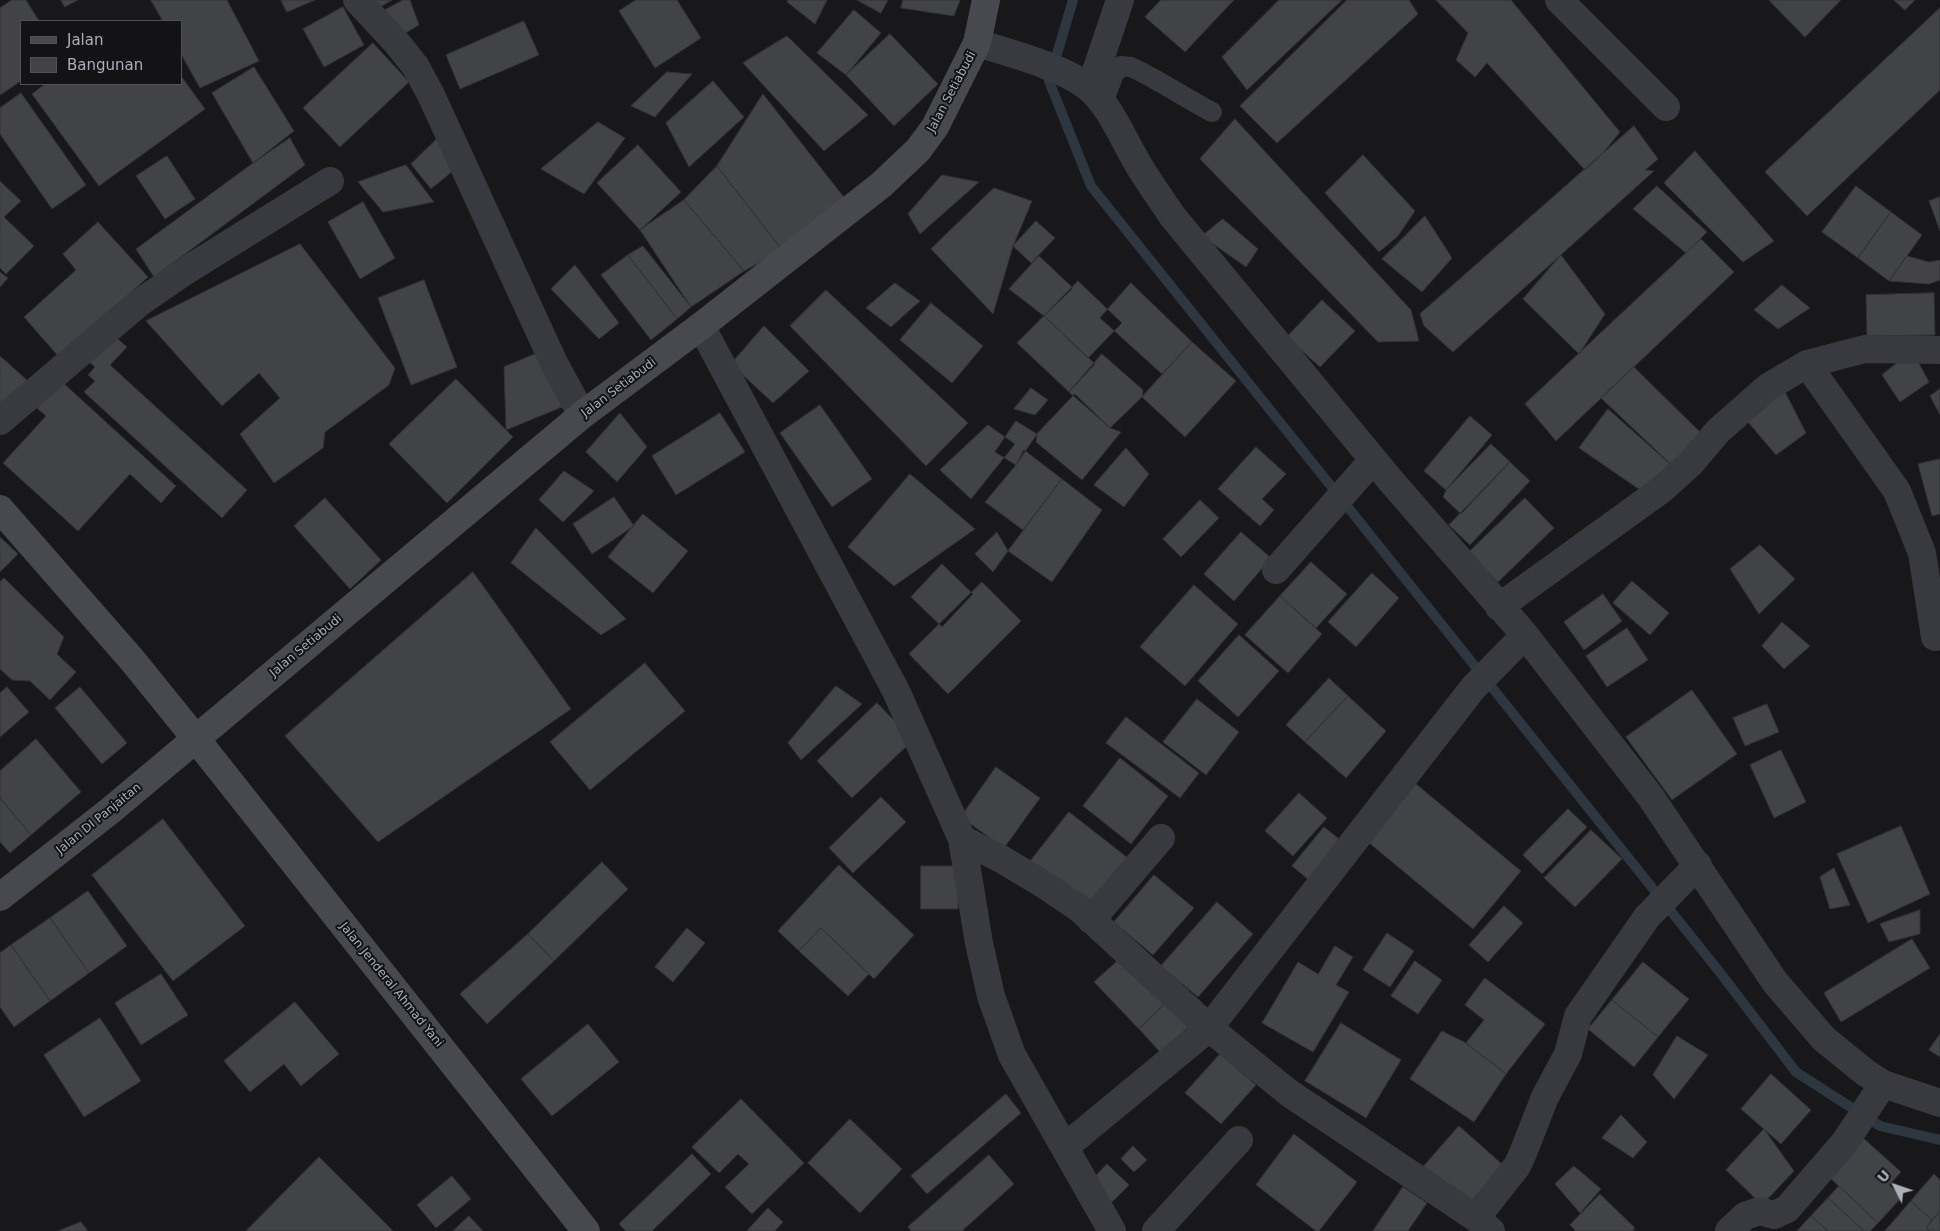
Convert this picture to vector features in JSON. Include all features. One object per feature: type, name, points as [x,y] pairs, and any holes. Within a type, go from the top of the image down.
[{"type":"street","points":[[357,0],[398,43],[416,67],[431,95],[554,363],[582,415]]},
{"type":"street","name":"Jalan Setiabudi","points":[[196,739],[582,415],[701,326],[881,185],[918,150],[935,127],[977,43],[986,0]]},
{"type":"street","points":[[1090,90],[1120,0]]},
{"type":"street","points":[[1559,0],[1666,107]]},
{"type":"street","points":[[977,43],[1026,58],[1090,90],[1173,217],[1365,469],[1499,606],[1518,642],[1650,796],[1691,873],[1798,1010],[1824,1039],[1866,1073],[1878,1092],[1940,1103]]},
{"type":"street","points":[[0,421],[139,303],[187,270],[330,181]]},
{"type":"street","points":[[701,326],[896,692],[962,839],[979,943],[992,996],[1012,1055],[1112,1231]]},
{"type":"street","points":[[1499,606],[1661,490],[1691,463],[1718,431],[1768,387],[1807,364],[1865,349],[1940,350]]},
{"type":"street","points":[[1807,364],[1897,491],[1922,553],[1935,637]]},
{"type":"street","points":[[1276,570],[1365,469]]},
{"type":"street","name":"Jalan Jenderal Ahmad Yani","points":[[0,509],[133,661],[586,1231]]},
{"type":"street","points":[[1065,1147],[1209,1028],[1474,688],[1518,642]]},
{"type":"street","name":"Jalan DI Panjaitan","points":[[0,897],[111,810],[196,739]]},
{"type":"street","points":[[1091,920],[1161,838]]},
{"type":"street","points":[[962,839],[1003,860],[1080,909],[1209,1028],[1289,1093],[1483,1224],[1523,1153],[1545,1097],[1568,1054],[1578,1016],[1647,916],[1691,873]]},
{"type":"street","points":[[1729,1231],[1745,1216],[1759,1212],[1774,1215],[1787,1210],[1845,1142],[1878,1092]]},
{"type":"street","points":[[1156,1231],[1239,1140]]},
{"type":"lane","points":[[1090,90],[1121,66],[1131,66],[1159,80],[1212,112]]},
{"type":"building","points":[[12,0],[26,0],[38,20],[20,20],[20,82],[0,95],[0,8]]},
{"type":"building","points":[[61,0],[78,0],[65,7]]},
{"type":"building","points":[[151,0],[227,0],[259,61],[200,88],[182,56],[182,20],[162,20]]},
{"type":"building","points":[[281,0],[315,0],[287,12]]},
{"type":"building","points":[[367,0],[392,0],[375,10]]},
{"type":"building","points":[[403,0],[410,0],[419,25],[402,35],[385,10]]},
{"type":"building","points":[[636,0],[677,0],[701,38],[655,68],[619,11]]},
{"type":"building","points":[[788,0],[827,0],[815,24],[787,2]]},
{"type":"building","points":[[857,0],[888,0],[881,13]]},
{"type":"building","points":[[903,0],[960,0],[954,16],[901,8]]},
{"type":"building","points":[[1161,0],[1234,0],[1185,52],[1145,17]]},
{"type":"building","points":[[1279,0],[1342,0],[1247,90],[1222,57]]},
{"type":"building","points":[[1347,0],[1409,0],[1418,14],[1277,143],[1240,106]]},
{"type":"building","points":[[1436,0],[1511,0],[1620,132],[1602,154],[1585,170],[1487,63],[1475,77],[1456,60],[1468,33]]},
{"type":"building","points":[[1769,0],[1841,0],[1805,37]]},
{"type":"building","points":[[1894,0],[1915,0],[1905,10]]},
{"type":"building","points":[[343,7],[364,45],[324,67],[303,29]]},
{"type":"building","points":[[1940,8],[1940,90],[1807,216],[1765,172]]},
{"type":"building","points":[[854,10],[881,33],[846,75],[817,53]]},
{"type":"building","points":[[524,21],[539,55],[460,89],[446,55]]},
{"type":"building","points":[[890,34],[938,84],[894,126],[846,75]]},
{"type":"building","points":[[787,36],[868,115],[824,151],[743,63]]},
{"type":"building","points":[[373,43],[409,82],[340,147],[303,108]]},
{"type":"building","points":[[254,67],[294,131],[253,163],[212,93]]},
{"type":"building","points":[[667,72],[692,74],[655,117],[631,106]]},
{"type":"building","points":[[182,77],[205,109],[99,186],[32,94],[44,85],[182,85]]},
{"type":"building","points":[[713,81],[744,117],[689,167],[666,123]]},
{"type":"building","points":[[21,93],[86,185],[52,209],[0,134],[0,108]]},
{"type":"building","points":[[763,94],[846,200],[782,250],[717,166]]},
{"type":"building","points":[[1235,119],[1411,310],[1419,341],[1378,342],[1200,159]]},
{"type":"building","points":[[598,122],[625,138],[584,194],[541,169]]},
{"type":"building","points":[[1634,126],[1658,159],[1645,170],[1654,171],[1453,352],[1424,326],[1420,314]]},
{"type":"building","points":[[442,134],[459,166],[431,189],[411,164]]},
{"type":"building","points":[[290,138],[305,165],[154,277],[136,249]]},
{"type":"building","points":[[638,145],[681,192],[640,230],[597,183]]},
{"type":"building","points":[[1695,151],[1774,241],[1743,262],[1664,183]]},
{"type":"building","points":[[1363,155],[1415,211],[1398,236],[1379,252],[1325,193]]},
{"type":"building","points":[[167,156],[195,199],[165,219],[136,176]]},
{"type":"building","points":[[406,165],[434,202],[383,212],[358,182]]},
{"type":"building","points":[[717,166],[782,250],[744,271],[684,200]]},
{"type":"building","points":[[942,175],[979,182],[920,234],[908,214]]},
{"type":"building","points":[[0,181],[21,201],[4,217],[34,246],[6,274],[0,268]]},
{"type":"building","points":[[1657,186],[1707,232],[1686,253],[1633,209]]},
{"type":"building","points":[[1856,186],[1891,212],[1858,258],[1822,232]]},
{"type":"building","points":[[994,188],[1032,201],[1013,246],[993,314],[931,249]]},
{"type":"building","points":[[1940,197],[1940,231],[1929,201]]},
{"type":"building","points":[[684,200],[744,271],[691,307],[640,230]]},
{"type":"building","points":[[363,202],[395,258],[360,279],[328,222]]},
{"type":"building","points":[[1891,212],[1922,235],[1889,281],[1858,258]]},
{"type":"building","points":[[1425,216],[1452,258],[1422,292],[1382,259]]},
{"type":"building","points":[[1223,219],[1258,249],[1246,267],[1202,236]]},
{"type":"building","points":[[1036,221],[1055,238],[1031,263],[1013,246]]},
{"type":"building","points":[[98,222],[148,277],[59,357],[24,317],[76,270],[63,254]]},
{"type":"building","points":[[1701,239],[1734,272],[1556,441],[1525,404]]},
{"type":"building","points":[[300,244],[395,368],[389,385],[325,432],[323,448],[274,483],[240,434],[280,398],[259,373],[222,406],[146,321]]},
{"type":"building","points":[[643,246],[691,307],[677,319],[628,255]]},
{"type":"building","points":[[628,255],[677,319],[651,340],[601,275]]},
{"type":"building","points":[[1561,255],[1605,314],[1579,354],[1523,299]]},
{"type":"building","points":[[1039,256],[1073,288],[1044,316],[1009,289]]},
{"type":"building","points":[[1907,256],[1929,262],[1940,260],[1940,280],[1929,284],[1889,281]]},
{"type":"building","points":[[575,265],[619,323],[599,339],[551,289]]},
{"type":"building","points":[[0,272],[8,278],[0,287]]},
{"type":"building","points":[[424,280],[457,367],[411,385],[378,298]]},
{"type":"building","points":[[1078,281],[1122,323],[1088,358],[1044,316]]},
{"type":"building","points":[[895,283],[920,301],[891,327],[866,308]]},
{"type":"building","points":[[1131,283],[1192,342],[1162,374],[1100,318]]},
{"type":"building","points":[[1782,285],[1810,308],[1778,329],[1754,310]]},
{"type":"building","points":[[826,290],[968,423],[926,466],[790,326]]},
{"type":"building","points":[[1934,293],[1935,335],[1867,336],[1866,295]]},
{"type":"building","points":[[1322,300],[1355,331],[1320,367],[1287,337]]},
{"type":"building","points":[[931,303],[983,346],[952,383],[900,340]]},
{"type":"building","points":[[1044,316],[1095,364],[1069,392],[1017,343]]},
{"type":"building","points":[[764,326],[809,371],[773,403],[731,364]]},
{"type":"building","points":[[112,334],[127,347],[110,365],[247,490],[222,518],[84,392],[95,381],[88,375],[95,367],[88,361]]},
{"type":"building","points":[[1192,342],[1236,381],[1185,437],[1142,397]]},
{"type":"building","points":[[1912,351],[1929,382],[1900,402],[1882,375]]},
{"type":"building","points":[[540,352],[562,407],[506,430],[504,367]]},
{"type":"building","points":[[1102,354],[1143,390],[1142,397],[1110,428],[1069,392]]},
{"type":"building","points":[[0,356],[28,381],[0,413]]},
{"type":"building","points":[[1634,367],[1704,436],[1679,472],[1601,398]]},
{"type":"building","points":[[456,379],[513,437],[447,503],[389,444]]},
{"type":"building","points":[[61,381],[176,486],[161,503],[130,474],[78,531],[3,463],[46,416],[37,408]]},
{"type":"building","points":[[1031,388],[1048,400],[1035,415],[1014,409]]},
{"type":"building","points":[[1783,388],[1806,433],[1776,455],[1748,422]]},
{"type":"building","points":[[1940,389],[1940,415],[1930,396]]},
{"type":"building","points":[[1075,394],[1110,428],[1121,432],[1082,480],[1036,442],[1037,434]]},
{"type":"building","points":[[820,405],[872,479],[832,507],[780,433]]},
{"type":"building","points":[[1608,409],[1679,472],[1646,494],[1579,448]]},
{"type":"building","points":[[620,413],[647,447],[617,482],[586,452]]},
{"type":"building","points":[[720,413],[745,452],[676,495],[652,456]]},
{"type":"building","points":[[1470,416],[1492,435],[1446,490],[1424,471]]},
{"type":"building","points":[[1016,421],[1037,434],[1016,465],[995,452]]},
{"type":"building","points":[[988,425],[1015,444],[971,499],[940,470]]},
{"type":"building","points":[[1491,444],[1510,462],[1461,514],[1443,497],[1446,490]]},
{"type":"building","points":[[1256,447],[1286,474],[1262,499],[1274,510],[1260,526],[1218,489]]},
{"type":"building","points":[[1126,448],[1149,474],[1124,507],[1094,485]]},
{"type":"building","points":[[1024,450],[1062,479],[1023,530],[985,502],[1016,465]]},
{"type":"building","points":[[1940,459],[1940,514],[1932,516],[1918,464]]},
{"type":"building","points":[[1510,462],[1530,481],[1470,545],[1449,525]]},
{"type":"building","points":[[564,471],[594,491],[563,522],[539,500]]},
{"type":"building","points":[[910,474],[975,529],[894,586],[848,547]]},
{"type":"building","points":[[1062,479],[1102,510],[1052,582],[1008,551]]},
{"type":"building","points":[[614,497],[634,526],[592,554],[573,524]]},
{"type":"building","points":[[325,498],[381,560],[350,589],[294,526]]},
{"type":"building","points":[[1525,498],[1554,528],[1498,582],[1469,552]]},
{"type":"building","points":[[1200,500],[1219,518],[1181,557],[1163,539]]},
{"type":"building","points":[[643,514],[688,551],[653,593],[608,557]]},
{"type":"building","points":[[536,528],[626,619],[601,635],[511,563]]},
{"type":"building","points":[[997,532],[1008,551],[993,572],[975,554]]},
{"type":"building","points":[[1241,532],[1271,558],[1234,601],[1204,574]]},
{"type":"building","points":[[0,537],[18,554],[0,572]]},
{"type":"building","points":[[1760,545],[1795,579],[1759,614],[1730,569]]},
{"type":"building","points":[[1311,562],[1347,594],[1316,628],[1280,596]]},
{"type":"building","points":[[942,564],[973,594],[942,627],[911,597]]},
{"type":"building","points":[[473,572],[571,709],[378,842],[285,736]]},
{"type":"building","points":[[1372,573],[1399,598],[1356,647],[1328,622]]},
{"type":"building","points":[[4,578],[64,637],[57,654],[76,672],[50,700],[30,681],[12,680],[0,669],[0,582]]},
{"type":"building","points":[[1632,581],[1669,613],[1650,635],[1613,603]]},
{"type":"building","points":[[982,582],[1021,621],[948,694],[909,654]]},
{"type":"building","points":[[1194,585],[1238,624],[1185,686],[1140,647]]},
{"type":"building","points":[[1603,594],[1622,621],[1584,650],[1564,622]]},
{"type":"building","points":[[1280,596],[1322,634],[1288,673],[1245,635]]},
{"type":"building","points":[[1782,622],[1810,646],[1784,669],[1762,646]]},
{"type":"building","points":[[1627,628],[1648,660],[1607,687],[1586,656]]},
{"type":"building","points":[[1239,635],[1279,671],[1238,717],[1198,681]]},
{"type":"building","points":[[645,663],[685,711],[590,790],[550,742]]},
{"type":"building","points":[[1329,678],[1348,696],[1305,742],[1286,725]]},
{"type":"building","points":[[836,686],[862,704],[801,760],[788,743]]},
{"type":"building","points":[[7,687],[29,712],[0,737],[0,693]]},
{"type":"building","points":[[80,687],[127,743],[102,764],[55,708]]},
{"type":"building","points":[[1692,690],[1737,754],[1672,800],[1626,737]]},
{"type":"building","points":[[1348,696],[1386,731],[1346,778],[1305,742]]},
{"type":"building","points":[[1197,699],[1239,732],[1206,775],[1163,742]]},
{"type":"building","points":[[877,703],[913,740],[852,798],[817,761]]},
{"type":"building","points":[[1767,704],[1779,732],[1745,746],[1733,718]]},
{"type":"building","points":[[1126,717],[1199,773],[1180,798],[1106,743]]},
{"type":"building","points":[[36,739],[81,792],[31,835],[0,798],[0,771]]},
{"type":"building","points":[[1781,750],[1806,802],[1774,818],[1750,765]]},
{"type":"building","points":[[1120,758],[1168,796],[1131,844],[1083,806]]},
{"type":"building","points":[[996,767],[1040,798],[1004,848],[961,817]]},
{"type":"building","points":[[1416,784],[1521,871],[1473,929],[1368,842]]},
{"type":"building","points":[[1299,793],[1327,818],[1293,856],[1265,831]]},
{"type":"building","points":[[881,797],[906,822],[853,873],[829,848]]},
{"type":"building","points":[[0,798],[31,835],[10,853],[0,842]]},
{"type":"building","points":[[1568,809],[1587,827],[1542,874],[1523,855]]},
{"type":"building","points":[[1069,812],[1128,858],[1086,909],[1028,864]]},
{"type":"building","points":[[163,819],[245,926],[173,981],[92,875]]},
{"type":"building","points":[[1901,826],[1930,894],[1868,923],[1837,854]]},
{"type":"building","points":[[1324,827],[1347,845],[1314,884],[1292,866]]},
{"type":"building","points":[[1591,830],[1622,859],[1575,907],[1544,878]]},
{"type":"building","points":[[602,862],[628,889],[554,961],[528,934]]},
{"type":"building","points":[[839,865],[914,935],[874,979],[821,928],[799,951],[778,931]]},
{"type":"building","points":[[921,866],[959,866],[958,909],[921,909]]},
{"type":"building","points":[[1834,868],[1850,905],[1830,909],[1820,877]]},
{"type":"building","points":[[1154,875],[1194,908],[1153,955],[1114,922]]},
{"type":"building","points":[[88,891],[127,946],[89,973],[50,918]]},
{"type":"building","points":[[1217,902],[1253,934],[1198,997],[1161,966]]},
{"type":"building","points":[[1504,906],[1523,923],[1488,962],[1469,945]]},
{"type":"building","points":[[1920,910],[1920,934],[1889,942],[1880,924]]},
{"type":"building","points":[[50,918],[89,973],[50,1001],[11,945]]},
{"type":"building","points":[[687,928],[705,943],[673,982],[655,967]]},
{"type":"building","points":[[821,928],[869,974],[848,996],[799,951]]},
{"type":"building","points":[[1387,933],[1414,951],[1390,987],[1363,970]]},
{"type":"building","points":[[528,934],[554,961],[487,1024],[460,994]]},
{"type":"building","points":[[1912,939],[1930,968],[1841,1022],[1824,993]]},
{"type":"building","points":[[11,945],[50,1001],[14,1027],[0,1007],[0,953]]},
{"type":"building","points":[[1335,946],[1353,957],[1336,985],[1349,992],[1313,1052],[1262,1023],[1298,962],[1318,974]]},
{"type":"building","points":[[1122,957],[1166,1003],[1139,1029],[1094,982]]},
{"type":"building","points":[[1415,961],[1442,980],[1418,1014],[1391,996]]},
{"type":"building","points":[[1643,962],[1689,999],[1658,1037],[1612,1000]]},
{"type":"building","points":[[161,974],[188,1015],[141,1045],[115,1003]]},
{"type":"building","points":[[1485,978],[1545,1024],[1506,1074],[1466,1043],[1484,1020],[1465,1005]]},
{"type":"building","points":[[1612,1000],[1658,1037],[1634,1067],[1588,1029]]},
{"type":"building","points":[[295,1002],[339,1054],[301,1086],[284,1064],[250,1092],[224,1061]]},
{"type":"building","points":[[1166,1003],[1188,1027],[1161,1053],[1139,1029]]},
{"type":"building","points":[[100,1018],[141,1081],[84,1117],[44,1055]]},
{"type":"building","points":[[1341,1023],[1401,1060],[1366,1118],[1305,1081]]},
{"type":"building","points":[[588,1024],[619,1062],[552,1116],[521,1079]]},
{"type":"building","points":[[1442,1031],[1466,1043],[1506,1074],[1474,1122],[1410,1079]]},
{"type":"building","points":[[1940,1034],[1940,1057],[1929,1050]]},
{"type":"building","points":[[1677,1036],[1708,1055],[1674,1099],[1653,1075]]},
{"type":"building","points":[[1220,1054],[1256,1085],[1221,1124],[1185,1093]]},
{"type":"building","points":[[1771,1074],[1811,1110],[1781,1144],[1741,1109]]},
{"type":"building","points":[[1006,1094],[1021,1113],[927,1194],[911,1176]]},
{"type":"building","points":[[741,1099],[804,1163],[752,1214],[725,1187],[749,1164],[738,1154],[719,1173],[692,1147]]},
{"type":"building","points":[[1621,1115],[1647,1142],[1633,1158],[1602,1138]]},
{"type":"building","points":[[850,1119],[902,1169],[860,1213],[808,1163]]},
{"type":"building","points":[[1459,1126],[1503,1165],[1467,1206],[1423,1167]]},
{"type":"building","points":[[1764,1129],[1794,1171],[1762,1205],[1726,1170]]},
{"type":"building","points":[[1294,1134],[1357,1182],[1319,1231],[1316,1231],[1256,1185]]},
{"type":"building","points":[[1861,1136],[1901,1172],[1889,1185],[1902,1197],[1878,1223],[1826,1174]]},
{"type":"building","points":[[1133,1146],[1147,1160],[1134,1172],[1121,1159]]},
{"type":"building","points":[[692,1154],[711,1174],[652,1231],[626,1231],[619,1224]]},
{"type":"building","points":[[989,1155],[1014,1184],[962,1231],[911,1231],[908,1227]]},
{"type":"building","points":[[319,1157],[393,1231],[246,1231]]},
{"type":"building","points":[[1107,1164],[1129,1185],[1111,1203],[1090,1182]]},
{"type":"building","points":[[1574,1166],[1601,1189],[1580,1213],[1555,1184]]},
{"type":"building","points":[[1934,1174],[1940,1180],[1940,1211],[1932,1220],[1911,1201]]},
{"type":"building","points":[[452,1176],[471,1199],[436,1228],[417,1205]]},
{"type":"building","points":[[1839,1186],[1878,1223],[1870,1231],[1864,1231],[1828,1198]]},
{"type":"building","points":[[1403,1187],[1427,1203],[1408,1231],[1373,1231]]},
{"type":"building","points":[[1600,1194],[1635,1228],[1633,1231],[1576,1231],[1570,1225]]},
{"type":"building","points":[[1828,1198],[1864,1231],[1828,1231],[1811,1216]]},
{"type":"building","points":[[1911,1201],[1932,1220],[1926,1228],[1930,1231],[1885,1231]]},
{"type":"building","points":[[768,1208],[783,1222],[775,1231],[747,1231]]},
{"type":"building","points":[[1940,1211],[1940,1231],[1930,1231],[1926,1228]]},
{"type":"building","points":[[469,1216],[483,1231],[453,1231]]},
{"type":"building","points":[[1811,1216],[1828,1231],[1797,1231]]},
{"type":"building","points":[[81,1222],[88,1231],[58,1231]]},
{"type":"waterway","points":[[1073,0],[1049,81],[1091,186],[1718,970],[1796,1072],[1880,1126],[1940,1140]]}]
